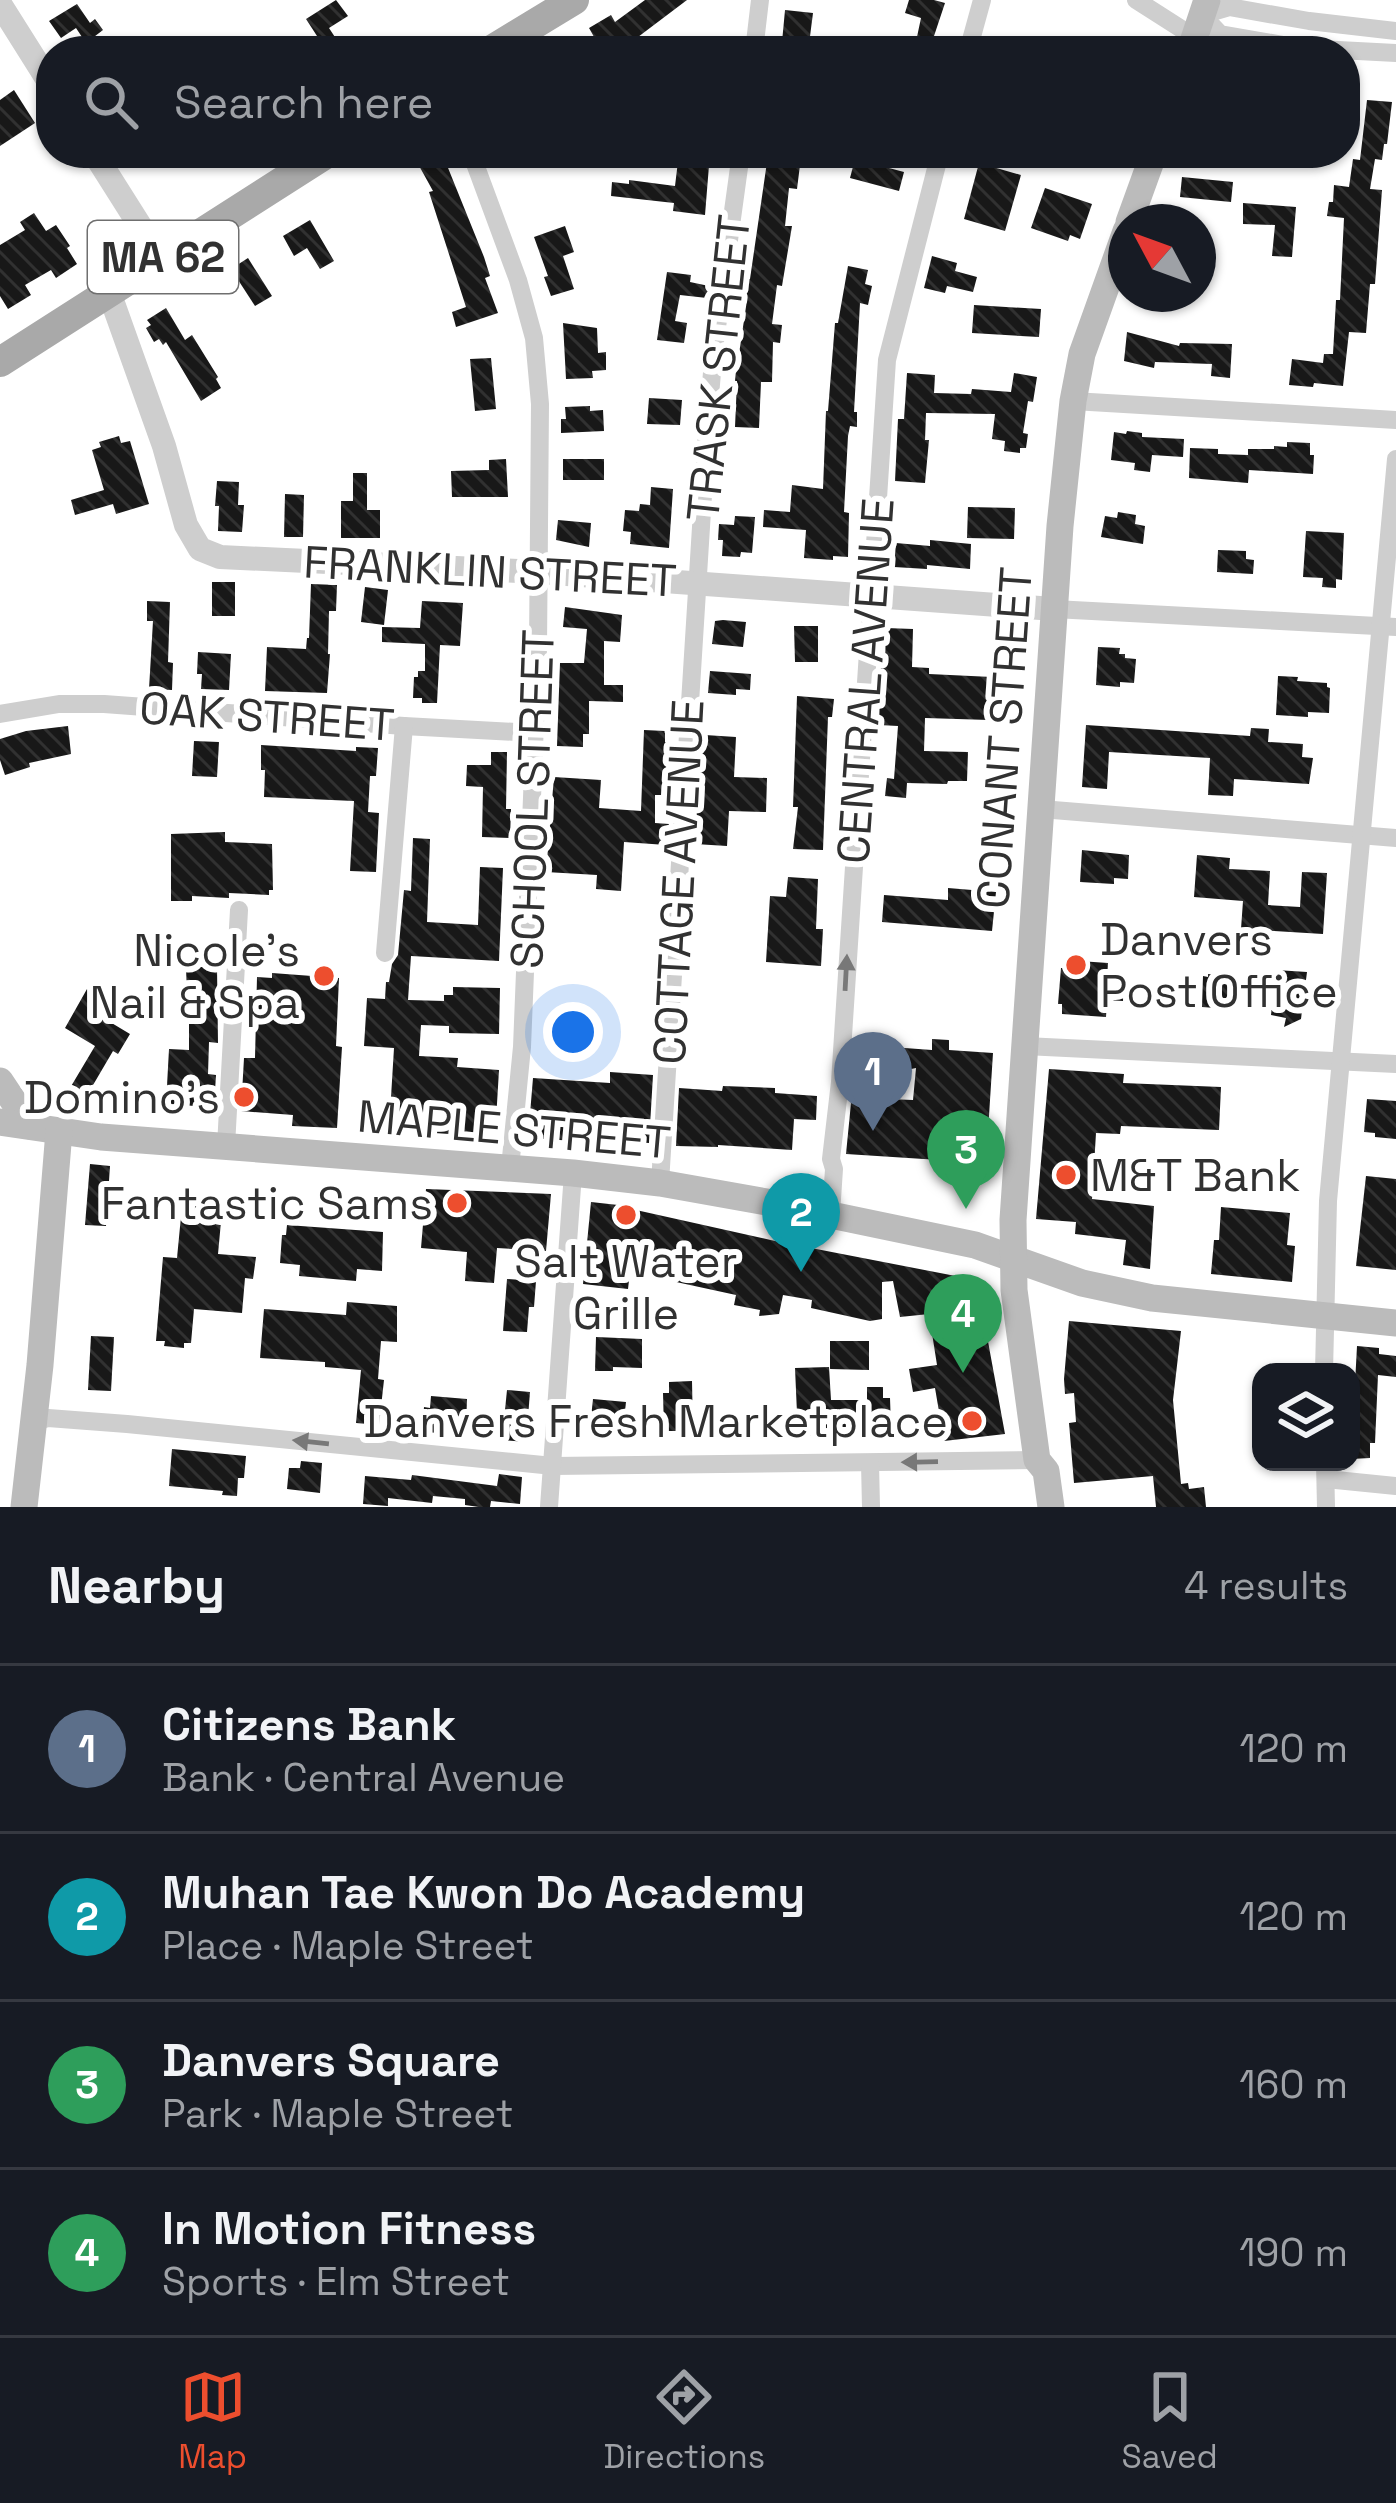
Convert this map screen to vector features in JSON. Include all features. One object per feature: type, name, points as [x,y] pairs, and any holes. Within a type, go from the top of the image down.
[{"type":"main road","points":[[513,36],[563,3]]},
{"type":"main road","name":"MA 62","points":[[0,362],[304,168]]},
{"type":"main road","points":[[1136,204],[1149,168]]},
{"type":"main road","name":"CONANT STREET","points":[[1051,1507],[1046,1471],[1037,1460],[1014,1290],[1013,1220],[1072,401],[1082,354],[1108,281]]},
{"type":"main road","points":[[0,1081],[30,1126]]},
{"type":"main road","name":"MAPLE STREET","points":[[0,1122],[660,1183],[975,1245],[1082,1283],[1152,1298],[1396,1323]]},
{"type":"main road","points":[[24,1507],[59,1131]]},
{"type":"street","points":[[756,36],[760,0]]},
{"type":"street","points":[[972,36],[982,0]]},
{"type":"street","points":[[1136,0],[1231,36]]},
{"type":"street","points":[[0,4],[36,61]]},
{"type":"street","points":[[1198,26],[1229,7],[1396,31]]},
{"type":"street","points":[[1360,51],[1396,53]]},
{"type":"street","points":[[103,168],[161,259]]},
{"type":"street","name":"SCHOOL STREET","points":[[477,168],[534,338],[541,404],[523,1046],[510,1168]]},
{"type":"street","name":"TRASK STREET","points":[[696,582],[714,349],[740,168]]},
{"type":"street","name":"CENTRAL AVENUE","points":[[831,1214],[887,360],[936,168]]},
{"type":"street","name":"FRANKLIN STREET","points":[[110,292],[186,525],[208,554],[696,582],[1054,609]]},
{"type":"street","points":[[1072,401],[1396,419]]},
{"type":"street","points":[[1324,1363],[1328,1202],[1362,836],[1388,627],[1396,459]]},
{"type":"street","name":"COTTAGE AVENUE","points":[[660,1183],[696,582]]},
{"type":"street","points":[[1054,609],[1388,627]]},
{"type":"street","name":"OAK STREET","points":[[0,714],[59,704],[104,704],[535,733]]},
{"type":"street","points":[[385,953],[404,727]]},
{"type":"street","points":[[1041,809],[1396,838]]},
{"type":"street","points":[[226,1146],[239,910]]},
{"type":"street","points":[[1025,1046],[1396,1064]]},
{"type":"street","points":[[549,1507],[573,1172]]},
{"type":"street","points":[[33,1422],[49,1418],[127,1424],[553,1466],[1037,1460]]},
{"type":"street","points":[[870,1463],[871,1507]]},
{"type":"street","points":[[1326,1507],[1326,1471],[1396,1486]]},
{"type":"building","points":[[336,0],[348,16],[329,28],[334,36],[317,36],[306,19]]},
{"type":"building","points":[[645,0],[687,0],[639,36],[594,36],[589,28],[611,15],[615,22]]},
{"type":"building","points":[[909,0],[945,3],[934,36],[917,36],[921,18],[905,13]]},
{"type":"building","points":[[77,4],[90,23],[95,19],[103,30],[95,36],[81,36],[76,28],[60,36],[49,21]]},
{"type":"building","points":[[785,10],[813,13],[810,36],[783,36]]},
{"type":"building","points":[[14,90],[35,123],[0,146],[0,100]]},
{"type":"building","points":[[1367,100],[1392,102],[1387,144],[1382,160],[1375,159],[1370,189],[1382,190],[1366,333],[1349,332],[1343,386],[1289,385],[1292,359],[1323,363],[1324,354],[1333,354],[1344,218],[1327,216],[1334,185],[1349,187],[1352,168],[1360,168]]},
{"type":"building","points":[[420,168],[448,168],[484,257],[490,276],[485,278],[498,313],[456,327],[452,312],[466,307],[429,192],[433,191]]},
{"type":"building","points":[[677,168],[709,168],[705,215],[673,211],[674,203],[611,196],[612,182],[675,186]]},
{"type":"building","points":[[766,168],[800,168],[797,189],[789,188],[785,226],[792,226],[772,324],[782,325],[780,343],[773,342],[772,382],[761,382],[759,428],[735,427],[737,381],[736,370],[730,370],[730,354],[739,354],[747,300],[738,299],[741,278],[750,279]]},
{"type":"building","points":[[853,168],[904,172],[899,191],[850,178]]},
{"type":"building","points":[[978,168],[1021,175],[1005,231],[964,219]]},
{"type":"building","points":[[1182,177],[1233,182],[1231,202],[1180,197]]},
{"type":"building","points":[[1045,188],[1092,204],[1080,239],[1070,235],[1068,241],[1031,228]]},
{"type":"building","points":[[1243,203],[1296,207],[1292,257],[1272,256],[1275,225],[1243,224]]},
{"type":"building","points":[[34,213],[46,231],[56,225],[77,264],[56,278],[51,270],[25,285],[31,295],[8,309],[0,296],[0,245],[25,230],[20,222]]},
{"type":"building","points":[[310,220],[334,261],[320,269],[307,248],[294,256],[283,236]]},
{"type":"building","points":[[565,226],[574,252],[563,256],[574,289],[551,296],[534,237]]},
{"type":"building","points":[[932,256],[957,263],[955,271],[977,277],[973,292],[947,286],[945,293],[924,288]]},
{"type":"building","points":[[248,258],[272,296],[255,306],[231,269]]},
{"type":"building","points":[[848,266],[868,270],[865,284],[872,286],[868,305],[860,303],[857,427],[850,426],[848,436],[844,512],[849,513],[848,557],[804,558],[806,530],[763,527],[764,510],[790,512],[792,485],[823,489],[835,323]]},
{"type":"building","points":[[667,272],[691,275],[690,282],[709,286],[707,298],[680,295],[675,321],[687,323],[684,343],[657,340]]},
{"type":"building","points":[[974,305],[1041,309],[1039,337],[972,333]]},
{"type":"building","points":[[166,308],[185,340],[192,335],[218,377],[221,388],[201,401],[166,342],[154,342],[146,328],[151,325],[147,320]]},
{"type":"building","points":[[563,323],[597,328],[598,353],[606,352],[606,370],[592,371],[593,378],[566,379]]},
{"type":"building","points":[[1127,332],[1179,346],[1232,344],[1230,378],[1211,376],[1212,364],[1155,362],[1154,368],[1124,361]]},
{"type":"building","points":[[491,358],[496,409],[475,411],[470,359]]},
{"type":"building","points":[[907,373],[935,375],[934,393],[1011,392],[1014,373],[1037,377],[1023,433],[1028,434],[1026,448],[1020,448],[1020,453],[1004,451],[1005,441],[992,439],[995,414],[926,413],[925,483],[895,481],[898,419],[904,419]]},
{"type":"building","points":[[649,398],[682,400],[680,425],[647,424]]},
{"type":"building","points":[[590,406],[590,411],[603,410],[604,431],[561,433],[565,407]]},
{"type":"building","points":[[1114,432],[1142,433],[1142,437],[1184,439],[1183,457],[1152,455],[1150,472],[1134,470],[1135,463],[1111,460]]},
{"type":"building","points":[[119,436],[121,443],[130,441],[149,504],[116,514],[113,504],[75,515],[71,500],[104,490],[92,450],[101,447],[99,442]]},
{"type":"building","points":[[1287,442],[1310,443],[1313,474],[1249,470],[1248,483],[1189,478],[1190,448],[1248,455],[1248,449],[1287,447]]},
{"type":"building","points":[[506,459],[508,497],[452,497],[451,471],[489,470],[489,460]]},
{"type":"building","points":[[563,459],[604,459],[604,480],[563,480]]},
{"type":"building","points":[[353,473],[367,473],[367,510],[380,510],[380,538],[341,538],[341,501],[353,501]]},
{"type":"building","points":[[217,481],[239,482],[238,505],[244,505],[242,532],[218,531]]},
{"type":"building","points":[[651,487],[673,489],[669,548],[630,544],[631,532],[623,531],[625,510],[639,511],[640,504],[650,505]]},
{"type":"building","points":[[285,494],[304,495],[303,537],[284,537]]},
{"type":"building","points":[[968,507],[1015,508],[1014,539],[967,538]]},
{"type":"building","points":[[1118,512],[1136,515],[1135,524],[1145,526],[1143,544],[1101,537],[1105,516],[1117,518]]},
{"type":"building","points":[[735,516],[755,517],[752,553],[722,556],[719,524],[734,525]]},
{"type":"building","points":[[558,520],[591,523],[589,547],[556,540]]},
{"type":"building","points":[[1306,531],[1344,533],[1342,580],[1336,579],[1336,588],[1322,587],[1323,578],[1303,577]]},
{"type":"building","points":[[930,540],[971,544],[970,569],[894,567],[896,543],[930,546]]},
{"type":"building","points":[[1218,550],[1246,551],[1246,559],[1254,560],[1253,574],[1217,572]]},
{"type":"building","points":[[212,582],[235,582],[235,616],[212,616]]},
{"type":"building","points":[[311,584],[337,585],[336,611],[329,611],[327,693],[265,691],[267,647],[306,649]]},
{"type":"building","points":[[365,587],[388,590],[384,625],[361,622]]},
{"type":"building","points":[[147,601],[170,602],[172,690],[149,689],[153,621],[147,621]]},
{"type":"building","points":[[422,601],[463,603],[460,646],[440,645],[437,703],[413,698],[414,677],[425,671],[425,644],[382,642],[382,627],[420,628]]},
{"type":"building","points":[[565,607],[622,615],[620,642],[604,641],[604,685],[623,685],[623,702],[589,701],[589,734],[583,734],[583,747],[557,746],[560,663],[584,663],[587,629],[563,627]]},
{"type":"building","points":[[715,621],[746,622],[743,647],[712,644]]},
{"type":"building","points":[[794,626],[818,626],[818,662],[795,662]]},
{"type":"building","points":[[886,628],[913,629],[912,667],[929,668],[929,674],[992,677],[991,683],[997,683],[996,715],[989,714],[989,720],[925,718],[924,751],[968,752],[967,781],[907,783],[906,798],[885,796],[887,778],[894,779],[898,726],[879,725]]},
{"type":"building","points":[[1098,647],[1120,648],[1119,654],[1136,659],[1134,683],[1096,685]]},
{"type":"building","points":[[198,652],[231,654],[229,690],[201,689]]},
{"type":"building","points":[[710,671],[751,674],[750,690],[736,689],[736,695],[708,693]]},
{"type":"building","points":[[1278,676],[1327,683],[1329,713],[1276,715]]},
{"type":"building","points":[[797,696],[834,699],[832,717],[828,717],[823,850],[793,849],[798,807],[793,807]]},
{"type":"building","points":[[1086,725],[1250,736],[1251,728],[1269,729],[1268,742],[1303,744],[1302,757],[1313,758],[1309,784],[1234,779],[1233,796],[1208,795],[1210,758],[1109,752],[1107,789],[1082,787]]},
{"type":"building","points":[[68,726],[71,754],[29,763],[30,767],[5,775],[0,739]]},
{"type":"building","points":[[644,730],[665,731],[668,743],[666,771],[672,771],[671,785],[666,795],[655,795],[655,823],[669,824],[666,845],[624,842],[621,891],[596,889],[597,875],[546,872],[554,777],[601,780],[599,808],[641,811]]},
{"type":"building","points":[[705,735],[736,737],[734,777],[767,778],[766,812],[729,811],[727,846],[695,844]]},
{"type":"building","points":[[194,741],[219,742],[217,777],[192,776]]},
{"type":"building","points":[[261,745],[378,748],[368,812],[379,813],[376,872],[350,871],[354,801],[264,797]]},
{"type":"building","points":[[491,752],[507,752],[510,838],[482,837],[483,787],[466,786],[467,765],[491,765]]},
{"type":"building","points":[[225,832],[225,842],[272,844],[273,890],[269,895],[229,893],[229,898],[192,896],[192,901],[171,901],[171,834]]},
{"type":"building","points":[[413,838],[430,839],[427,922],[478,925],[480,867],[503,868],[499,961],[411,956],[408,1000],[444,1001],[444,995],[453,995],[453,987],[500,988],[499,1034],[449,1033],[449,1026],[421,1025],[419,1056],[458,1058],[457,1067],[499,1070],[495,1137],[389,1130],[394,1048],[364,1046],[367,998],[385,999],[386,982],[398,955],[404,890],[411,891]]},
{"type":"building","points":[[1082,850],[1129,855],[1128,879],[1114,878],[1114,884],[1080,882]]},
{"type":"building","points":[[1197,855],[1230,858],[1229,869],[1270,871],[1268,905],[1300,907],[1302,872],[1327,873],[1323,934],[1241,929],[1243,901],[1194,897]]},
{"type":"building","points":[[788,877],[818,879],[816,929],[823,929],[821,966],[766,962],[770,896],[786,897]]},
{"type":"building","points":[[948,888],[996,892],[992,931],[882,922],[884,895],[948,900]]},
{"type":"building","points":[[1065,960],[1108,963],[1107,978],[1125,980],[1123,1001],[1107,1000],[1106,1017],[1062,1014],[1062,1004],[1058,1004]]},
{"type":"building","points":[[186,967],[217,967],[218,1043],[209,1042],[208,1074],[216,1075],[215,1091],[196,1091],[195,1106],[166,1104],[169,1049],[189,1050]]},
{"type":"building","points":[[1276,970],[1307,972],[1301,1019],[1284,1027],[1286,1018],[1271,1015]]},
{"type":"building","points":[[272,973],[339,978],[336,1046],[342,1047],[337,1128],[292,1126],[293,1115],[241,1111],[244,1058],[255,1058],[257,977],[272,978]]},
{"type":"building","points":[[1231,975],[1229,1009],[1202,1007],[1203,976]]},
{"type":"building","points":[[97,983],[123,999],[110,1022],[130,1034],[118,1054],[113,1051],[86,1097],[70,1088],[95,1046],[65,1028],[87,989],[92,992]]},
{"type":"building","points":[[932,1039],[949,1040],[949,1050],[993,1053],[986,1163],[846,1154],[851,1103],[862,1103],[862,1098],[913,1100],[916,1068],[872,1077],[875,1044],[891,1042],[891,1047],[932,1050]]},
{"type":"building","name":"M&T Bank","points":[[1049,1069],[1124,1074],[1123,1083],[1221,1087],[1219,1130],[1121,1126],[1120,1134],[1096,1133],[1092,1199],[1154,1206],[1150,1269],[1123,1265],[1126,1240],[1075,1234],[1076,1222],[1036,1219]]},
{"type":"building","points":[[610,1072],[653,1075],[649,1143],[528,1138],[533,1078],[610,1083]]},
{"type":"building","points":[[723,1086],[817,1096],[816,1120],[794,1119],[792,1150],[676,1146],[679,1088],[722,1091]]},
{"type":"building","points":[[1367,1099],[1396,1101],[1396,1139],[1364,1132]]},
{"type":"building","points":[[90,1164],[110,1166],[106,1226],[85,1225]]},
{"type":"building","points":[[1366,1176],[1396,1179],[1396,1270],[1356,1266]]},
{"type":"building","points":[[426,1189],[551,1194],[546,1251],[497,1248],[494,1283],[465,1281],[467,1252],[421,1248]]},
{"type":"building","points":[[188,1197],[223,1200],[218,1254],[256,1257],[253,1279],[245,1278],[242,1313],[194,1309],[191,1343],[184,1343],[184,1348],[156,1341],[163,1257],[177,1258],[182,1206],[187,1207]]},
{"type":"building","points":[[591,1202],[636,1207],[775,1241],[971,1279],[978,1287],[1005,1434],[944,1441],[935,1388],[913,1392],[909,1369],[937,1365],[929,1314],[900,1317],[893,1281],[882,1282],[882,1319],[870,1321],[811,1308],[812,1300],[783,1295],[779,1314],[759,1316],[760,1310],[734,1305],[736,1295],[630,1272],[628,1289],[583,1284]]},
{"type":"building","points":[[1221,1207],[1290,1213],[1287,1245],[1295,1246],[1292,1282],[1211,1274]]},
{"type":"building","points":[[287,1225],[383,1232],[382,1271],[357,1269],[356,1281],[299,1276],[300,1265],[280,1263]]},
{"type":"building","points":[[507,1279],[536,1281],[527,1332],[503,1331]]},
{"type":"building","points":[[347,1302],[397,1306],[397,1342],[381,1341],[378,1379],[384,1380],[379,1425],[356,1423],[361,1370],[325,1367],[325,1362],[260,1358],[264,1309],[346,1315]]},
{"type":"building","points":[[1069,1321],[1181,1331],[1173,1400],[1181,1484],[1188,1483],[1189,1489],[1204,1487],[1206,1507],[1156,1507],[1153,1476],[1074,1483],[1069,1423],[1076,1422],[1074,1393],[1065,1394],[1064,1379]]},
{"type":"building","points":[[91,1336],[114,1337],[111,1391],[88,1390]]},
{"type":"building","points":[[596,1337],[642,1339],[642,1368],[595,1371]]},
{"type":"building","points":[[830,1341],[869,1341],[869,1370],[830,1369]]},
{"type":"building","points":[[1357,1346],[1396,1356],[1396,1377],[1378,1375],[1370,1458],[1360,1459],[1360,1363],[1356,1363]]},
{"type":"building","points":[[829,1367],[831,1400],[867,1400],[867,1387],[883,1387],[883,1398],[890,1398],[891,1427],[832,1427],[832,1435],[798,1436],[795,1368]]},
{"type":"building","points":[[692,1381],[693,1431],[664,1431],[663,1393],[669,1393],[669,1382]]},
{"type":"building","points":[[507,1390],[530,1392],[526,1442],[502,1440]]},
{"type":"building","points":[[431,1396],[467,1399],[466,1427],[441,1426],[440,1433],[422,1432],[424,1407],[430,1408]]},
{"type":"building","points":[[593,1399],[626,1402],[623,1429],[590,1427]]},
{"type":"building","points":[[172,1449],[246,1456],[237,1496],[169,1486]]},
{"type":"building","points":[[301,1461],[322,1463],[320,1493],[287,1489],[289,1468],[300,1468]]},
{"type":"building","points":[[499,1474],[522,1477],[520,1504],[491,1501],[490,1507],[479,1507],[465,1505],[465,1499],[433,1496],[432,1503],[388,1498],[388,1506],[363,1504],[365,1476],[411,1480],[412,1475],[497,1486]]},
{"type":"place","name":"Danvers Post Office","points":[[1076,965]]},
{"type":"place","name":"Nicole’s Nail & Spa","points":[[324,976]]},
{"type":"place","name":"Domino's","points":[[244,1097]]},
{"type":"place","name":"Citizens Bank","points":[[873,1131]]},
{"type":"place","name":"M&T Bank","points":[[1066,1175]]},
{"type":"place","name":"Fantastic Sams","points":[[457,1203]]},
{"type":"place","name":"Danvers Square","points":[[966,1209]]},
{"type":"place","name":"Salt Water Grille","points":[[626,1215]]},
{"type":"place","name":"Muhan Tae Kwon Do Academy","points":[[801,1272]]},
{"type":"place","name":"In Motion Fitness","points":[[963,1373]]},
{"type":"place","name":"Danvers Fresh Marketplace","points":[[972,1421]]}]
